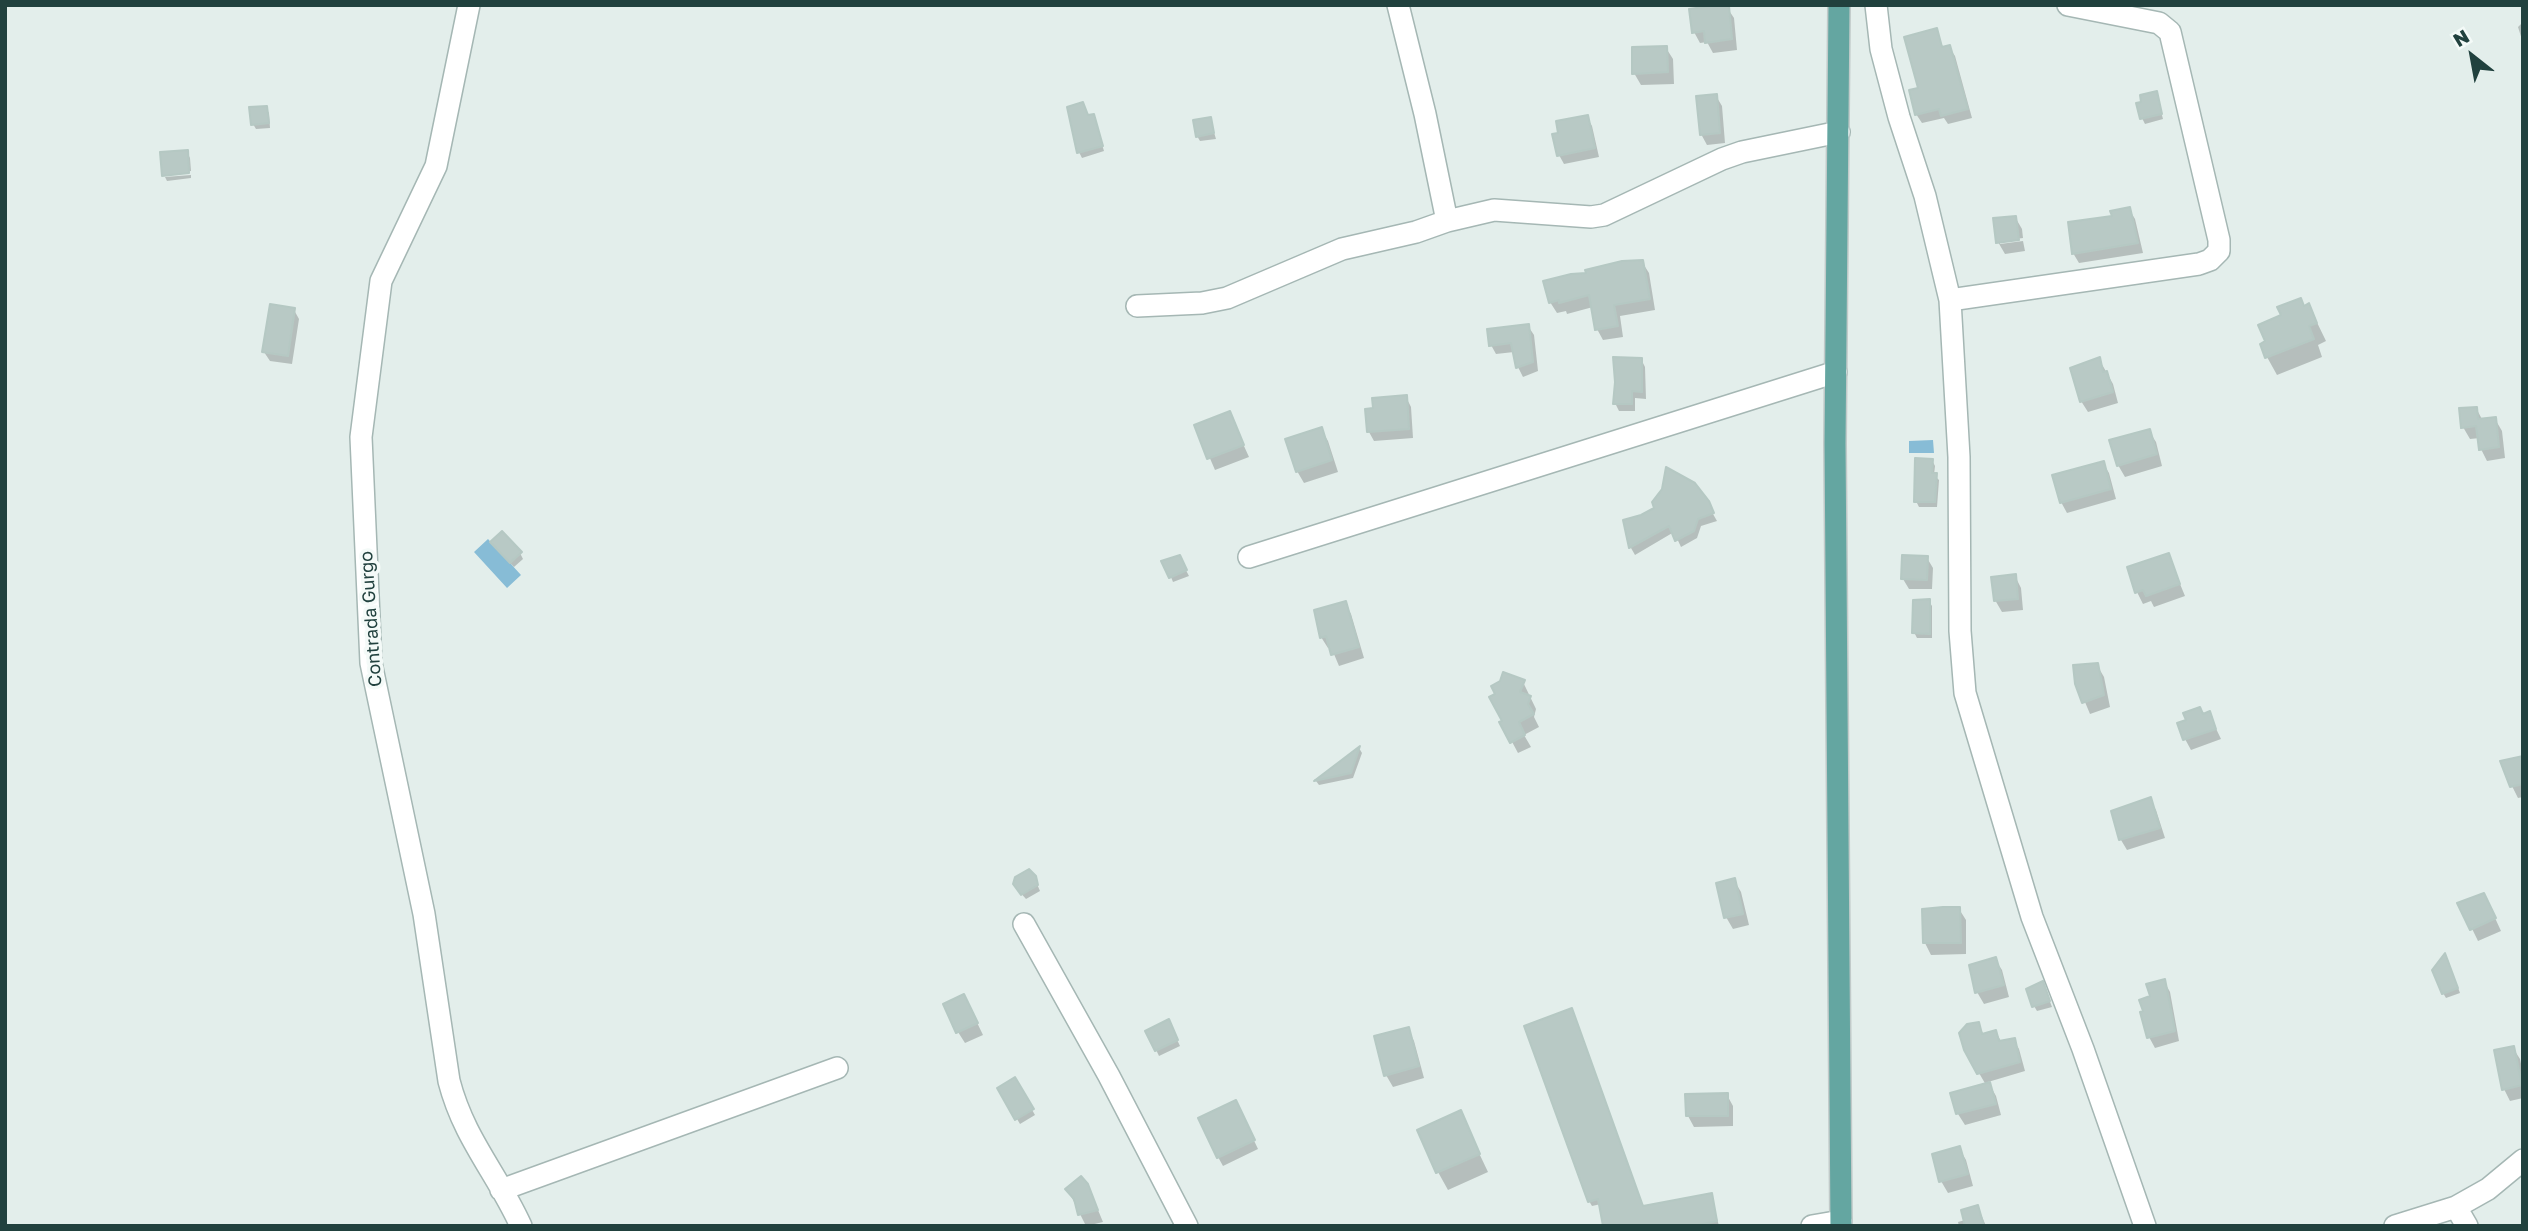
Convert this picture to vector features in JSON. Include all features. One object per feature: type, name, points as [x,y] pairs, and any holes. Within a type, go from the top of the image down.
[{"type":"main road","points":[[1839,5],[1835,443],[1841,1223]]},
{"type":"street","name":"Contrada Gurgo","points":[[469,5],[436,166],[381,281],[361,437],[371,663],[424,914],[449,1081],[456,1107],[470,1139],[521,1226]]},
{"type":"street","points":[[1398,5],[1425,114],[1447,221]]},
{"type":"street","points":[[1876,5],[1881,49],[1924,196],[1950,300],[1959,457],[1960,631],[1965,693],[2032,917],[2083,1049],[2145,1226]]},
{"type":"street","points":[[1950,300],[2199,264],[2210,260],[2219,251],[2219,240],[2170,32],[2159,23],[2068,5]]},
{"type":"street","points":[[1137,306],[1202,303],[1227,298],[1342,249],[1494,210],[1591,217],[1604,215],[1722,159],[1742,152],[1839,132]]},
{"type":"street","points":[[1249,557],[1836,372]]},
{"type":"street","points":[[1024,924],[1109,1076],[1187,1226]]},
{"type":"street","points":[[501,1190],[837,1068]]},
{"type":"street","points":[[2395,1226],[2462,1217],[2488,1189],[2523,1160]]},
{"type":"street","points":[[1812,1226],[1841,1223]]},
{"type":"water","points":[[1933,440],[1934,453],[1909,453],[1909,441]]},
{"type":"water","points":[[488,539],[521,575],[507,588],[474,552]]},
{"type":"building","points":[[1729,6],[1732,39],[1705,43],[1704,31],[1692,33],[1689,9]]},
{"type":"building","points":[[1937,28],[1942,47],[1950,45],[1968,109],[1941,116],[1939,109],[1915,115],[1909,90],[1918,88],[1904,37]]},
{"type":"building","points":[[1667,46],[1668,72],[1632,74],[1632,47]]},
{"type":"building","points":[[2157,91],[2162,114],[2140,119],[2136,103],[2141,102],[2140,95]]},
{"type":"building","points":[[1717,94],[1720,133],[1700,135],[1696,96]]},
{"type":"building","points":[[1083,102],[1088,115],[1094,114],[1103,146],[1077,153],[1067,107]]},
{"type":"building","points":[[267,106],[269,123],[251,125],[249,107]]},
{"type":"building","points":[[1588,115],[1595,148],[1557,156],[1552,134],[1558,133],[1556,121]]},
{"type":"building","points":[[1211,117],[1214,133],[1196,137],[1193,120]]},
{"type":"building","points":[[188,150],[189,173],[162,176],[160,152]]},
{"type":"building","points":[[2130,207],[2138,243],[2072,254],[2068,222],[2112,216],[2110,211]]},
{"type":"building","points":[[2016,216],[2019,240],[1996,243],[1993,218]]},
{"type":"building","points":[[1643,260],[1650,299],[1614,305],[1618,326],[1595,330],[1589,295],[1549,303],[1543,281],[1586,273],[1585,270],[1622,261]]},
{"type":"building","points":[[2301,298],[2304,306],[2309,303],[2317,323],[2309,326],[2314,339],[2265,358],[2260,344],[2265,341],[2258,325],[2281,315],[2277,307]]},
{"type":"building","points":[[270,304],[295,308],[288,356],[262,352]]},
{"type":"building","points":[[1529,324],[1533,362],[1516,368],[1511,343],[1489,346],[1487,329]]},
{"type":"building","points":[[1613,357],[1642,358],[1642,392],[1632,391],[1632,404],[1613,404]]},
{"type":"building","points":[[2100,357],[2103,372],[2107,371],[2113,392],[2080,402],[2070,368]]},
{"type":"building","points":[[1407,395],[1409,429],[1367,432],[1365,409],[1373,408],[1372,398]]},
{"type":"building","points":[[2477,407],[2478,419],[2496,417],[2499,447],[2479,450],[2476,426],[2461,428],[2459,408]]},
{"type":"building","points":[[1230,411],[1244,445],[1207,459],[1194,425]]},
{"type":"building","points":[[1322,427],[1332,460],[1296,472],[1285,439]]},
{"type":"building","points":[[2150,429],[2157,454],[2117,466],[2109,440]]},
{"type":"building","points":[[1915,458],[1933,459],[1932,473],[1937,473],[1935,502],[1914,502]]},
{"type":"building","points":[[2104,461],[2111,489],[2060,503],[2052,475]]},
{"type":"building","points":[[1666,467],[1695,483],[1709,501],[1714,513],[1698,519],[1694,531],[1675,541],[1669,526],[1629,548],[1623,520],[1654,508],[1652,502],[1662,489]]},
{"type":"building","points":[[502,531],[522,552],[510,563],[490,542]]},
{"type":"building","points":[[2169,553],[2180,584],[2146,596],[2143,590],[2135,593],[2127,567]]},
{"type":"building","points":[[1180,555],[1187,570],[1169,578],[1161,561]]},
{"type":"building","points":[[1902,555],[1928,556],[1927,580],[1901,579]]},
{"type":"building","points":[[2016,574],[2018,599],[1994,601],[1991,577]]},
{"type":"building","points":[[1930,599],[1930,634],[1912,633],[1913,600]]},
{"type":"building","points":[[1346,601],[1359,647],[1331,655],[1326,636],[1320,638],[1314,610]]},
{"type":"building","points":[[2098,663],[2104,695],[2082,703],[2075,684],[2073,665]]},
{"type":"building","points":[[1503,672],[1525,680],[1520,692],[1531,696],[1528,704],[1534,714],[1519,722],[1525,735],[1510,743],[1489,697],[1495,694],[1491,686],[1500,681]]},
{"type":"building","points":[[2200,707],[2203,714],[2210,711],[2216,729],[2183,740],[2177,723],[2186,720],[2183,713]]},
{"type":"building","points":[[1360,746],[1351,773],[1314,781]]},
{"type":"building","points":[[2523,756],[2523,784],[2510,787],[2500,761]]},
{"type":"building","points":[[2151,797],[2160,828],[2119,840],[2111,811]]},
{"type":"building","points":[[1029,869],[1036,876],[1038,885],[1021,895],[1013,884],[1015,877]]},
{"type":"building","points":[[1735,878],[1743,914],[1724,918],[1716,883]]},
{"type":"building","points":[[2484,893],[2496,918],[2470,930],[2457,903]]},
{"type":"building","points":[[1960,907],[1961,943],[1923,943],[1922,909]]},
{"type":"building","points":[[2445,953],[2458,988],[2442,994],[2432,970]]},
{"type":"building","points":[[1996,957],[2004,985],[1975,993],[1969,965]]},
{"type":"building","points":[[2165,979],[2175,1031],[2147,1038],[2139,1000],[2150,996],[2146,984]]},
{"type":"building","points":[[2043,981],[2050,1001],[2032,1007],[2026,989]]},
{"type":"building","points":[[964,994],[978,1023],[956,1033],[943,1004]]},
{"type":"building","points":[[1572,1008],[1643,1206],[1712,1193],[1717,1221],[1694,1226],[1603,1226],[1598,1199],[1588,1202],[1524,1026]]},
{"type":"building","points":[[1169,1019],[1178,1040],[1155,1051],[1145,1031]]},
{"type":"building","points":[[1979,1022],[1982,1034],[1996,1030],[1999,1041],[2015,1038],[2020,1062],[1977,1074],[1964,1050],[1959,1033],[1967,1024]]},
{"type":"building","points":[[1409,1027],[1419,1066],[1384,1076],[1374,1036]]},
{"type":"building","points":[[2514,1046],[2522,1085],[2502,1090],[2494,1050]]},
{"type":"building","points":[[1015,1077],[1034,1109],[1015,1120],[997,1088]]},
{"type":"building","points":[[1990,1082],[1996,1104],[1956,1114],[1950,1093]]},
{"type":"building","points":[[1728,1093],[1728,1116],[1686,1116],[1685,1094]]},
{"type":"building","points":[[1236,1100],[1255,1140],[1217,1158],[1198,1118]]},
{"type":"building","points":[[1461,1110],[1480,1154],[1436,1173],[1417,1130]]},
{"type":"building","points":[[1960,1146],[1968,1174],[1939,1182],[1932,1154]]},
{"type":"building","points":[[1081,1176],[1088,1184],[1098,1210],[1078,1215],[1074,1199],[1065,1189]]},
{"type":"building","points":[[1978,1205],[1984,1226],[1965,1226],[1961,1210]]}]
